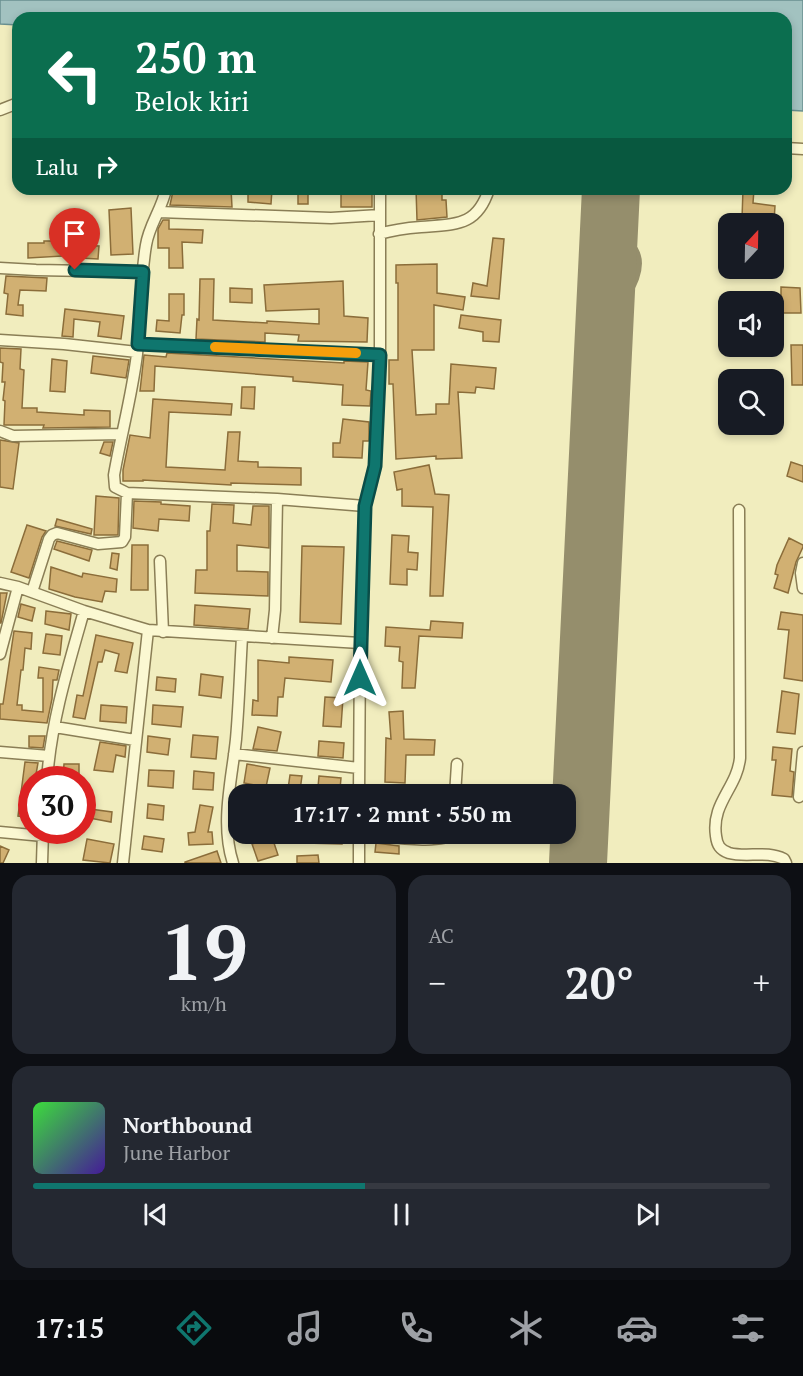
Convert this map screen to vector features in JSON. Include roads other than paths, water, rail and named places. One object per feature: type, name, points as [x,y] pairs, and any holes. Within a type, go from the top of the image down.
[{"type":"street","points":[[164,195],[159,212],[148,233],[132,389],[113,482],[117,489],[127,493],[278,499],[365,506]]},
{"type":"street","points":[[359,784],[360,643],[365,506],[375,466],[380,355],[380,195]]},
{"type":"street","points":[[379,234],[396,230],[448,226],[467,221],[480,208],[486,195]]},
{"type":"street","points":[[159,212],[380,218],[396,230]]},
{"type":"street","points":[[0,268],[143,272]]},
{"type":"street","points":[[0,340],[137,348],[380,355]]},
{"type":"street","points":[[0,431],[13,436],[122,434]]},
{"type":"street","points":[[32,592],[49,539],[53,534],[57,533],[98,544],[122,542],[125,537],[127,493]]},
{"type":"street","points":[[272,638],[276,600],[278,499]]},
{"type":"street","points":[[739,510],[740,758],[736,773],[722,799],[714,825],[717,844],[720,848],[734,854],[777,855],[786,863]]},
{"type":"street","points":[[160,561],[163,632]]},
{"type":"street","points":[[803,562],[801,573],[803,588]]},
{"type":"street","points":[[0,583],[148,630],[360,643]]},
{"type":"street","points":[[0,654],[18,587]]},
{"type":"street","points":[[48,766],[66,675],[84,611]]},
{"type":"street","points":[[123,863],[148,630]]},
{"type":"street","points":[[233,863],[227,821],[242,637]]},
{"type":"street","points":[[55,727],[135,740]]},
{"type":"street","points":[[0,752],[49,756]]},
{"type":"street","points":[[799,797],[803,752]]},
{"type":"street","points":[[234,754],[359,768]]},
{"type":"street","points":[[456,784],[457,764]]},
{"type":"street","points":[[0,832],[18,832]]},
{"type":"street","points":[[42,863],[43,844]]},
{"type":"street","points":[[359,863],[362,844]]},
{"type":"water","points":[[0,0],[803,0],[803,111],[792,110],[792,12],[12,12],[12,25],[0,24]]}]
